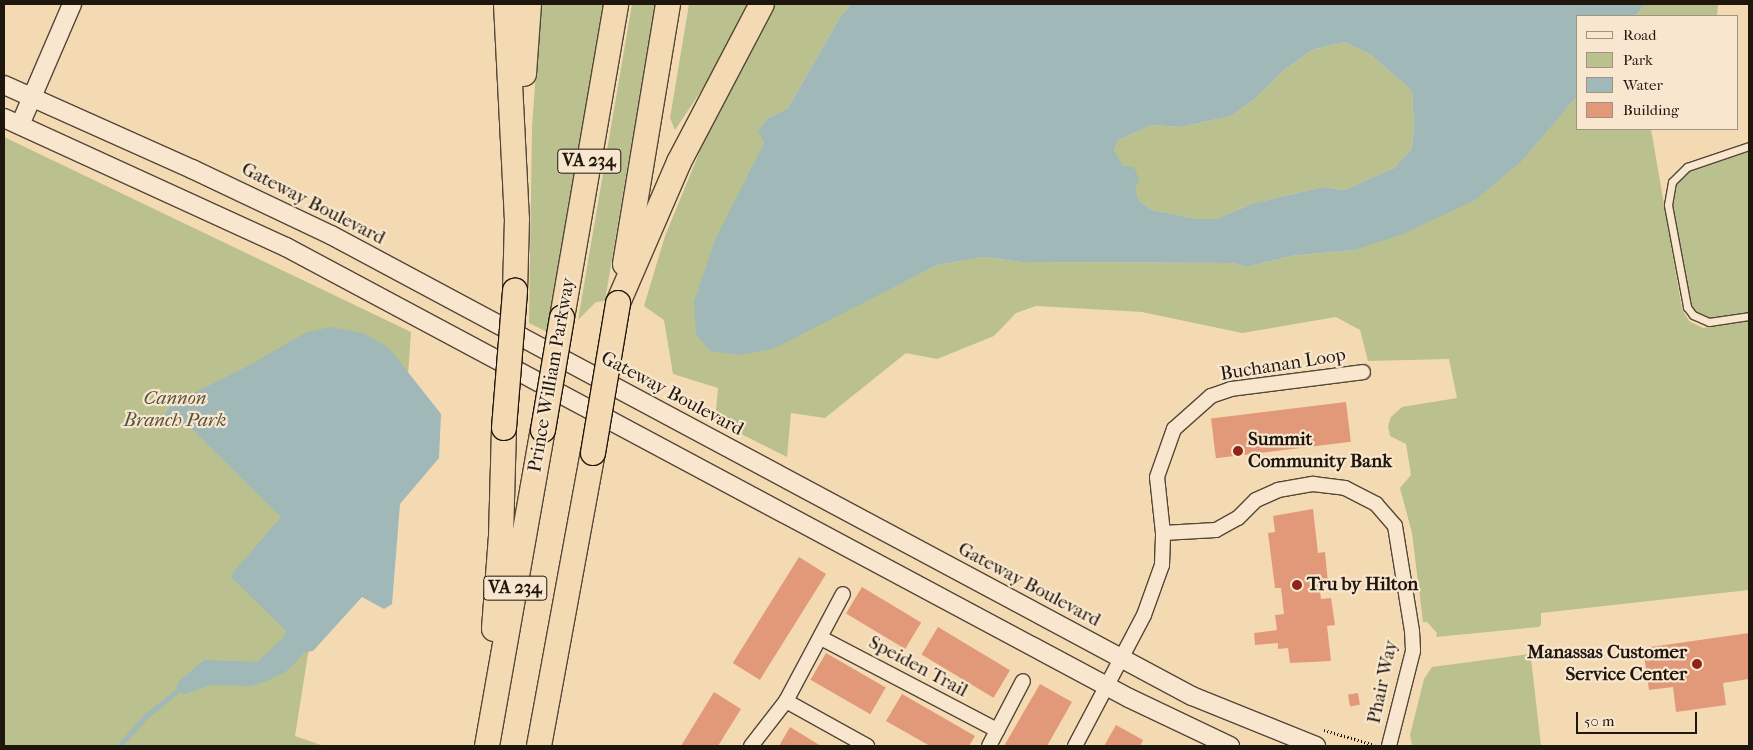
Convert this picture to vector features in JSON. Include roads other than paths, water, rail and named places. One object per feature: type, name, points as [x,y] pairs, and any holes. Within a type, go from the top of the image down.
[{"type":"highway","points":[[506,4],[518,219]]},
{"type":"highway","points":[[486,746],[502,536],[504,428],[515,290],[529,4]]},
{"type":"highway","name":"Prince William Parkway","points":[[486,746],[543,430],[616,4]]},
{"type":"highway","name":"VA 234","points":[[539,746],[593,453],[668,4]]},
{"type":"highway","points":[[618,303],[679,162],[762,4]]},
{"type":"street","points":[[72,4],[32,97],[12,122],[286,246],[1107,686],[1230,746]]},
{"type":"street","name":"Gateway Boulevard","points":[[4,86],[32,97],[330,235],[1192,696],[1316,746]]},
{"type":"street","name":"Buchanan Loop","points":[[1075,746],[1156,587],[1162,565],[1163,533],[1157,476],[1174,429],[1194,408],[1211,396],[1231,389],[1363,372]]},
{"type":"street","name":"Phair Way","points":[[1163,533],[1216,530],[1238,518],[1256,500],[1278,490],[1313,484],[1345,488],[1376,504],[1395,526],[1412,631],[1413,651],[1389,746]]},
{"type":"street","points":[[750,746],[786,701],[843,594]]},
{"type":"street","name":"Speiden Trail","points":[[821,638],[997,730]]},
{"type":"street","points":[[989,746],[1022,681]]},
{"type":"street","points":[[786,701],[867,746]]},
{"type":"lane","points":[[1749,146],[1687,167],[1672,182],[1668,205],[1687,306],[1693,315],[1709,322],[1749,316]]},
{"type":"water","points":[[851,4],[1646,4],[1636,15],[1576,15],[1576,97],[1523,160],[1475,200],[1403,234],[1354,250],[1291,256],[1246,267],[1232,263],[1021,262],[984,257],[937,265],[773,349],[739,355],[710,351],[696,334],[694,302],[715,240],[764,143],[758,131],[768,118],[788,108],[839,19]],"holes":[[[1344,42],[1370,54],[1412,91],[1414,130],[1411,150],[1394,168],[1344,190],[1324,187],[1254,203],[1216,219],[1198,219],[1152,210],[1139,201],[1135,190],[1139,179],[1134,167],[1123,166],[1114,150],[1118,140],[1152,125],[1181,127],[1231,116],[1256,98],[1284,70],[1312,50]]]},
{"type":"water","points":[[330,327],[363,333],[389,348],[441,414],[439,458],[400,504],[392,604],[384,609],[362,597],[313,651],[305,652],[288,670],[272,679],[251,686],[211,685],[185,694],[176,692],[178,682],[204,660],[257,662],[284,637],[286,631],[230,576],[281,517],[192,429],[164,415],[172,404],[246,367],[305,333]]},
{"type":"waterway","points":[[119,746],[146,716],[176,692]]},
{"type":"place","name":"Summit Community Bank","points":[[1238,451]]},
{"type":"place","name":"Tru by Hilton","points":[[1297,585]]},
{"type":"place","name":"Manassas Customer Service Center","points":[[1697,664]]},
{"type":"park label","name":"Cannon Branch Park","points":[[175,410]]}]
